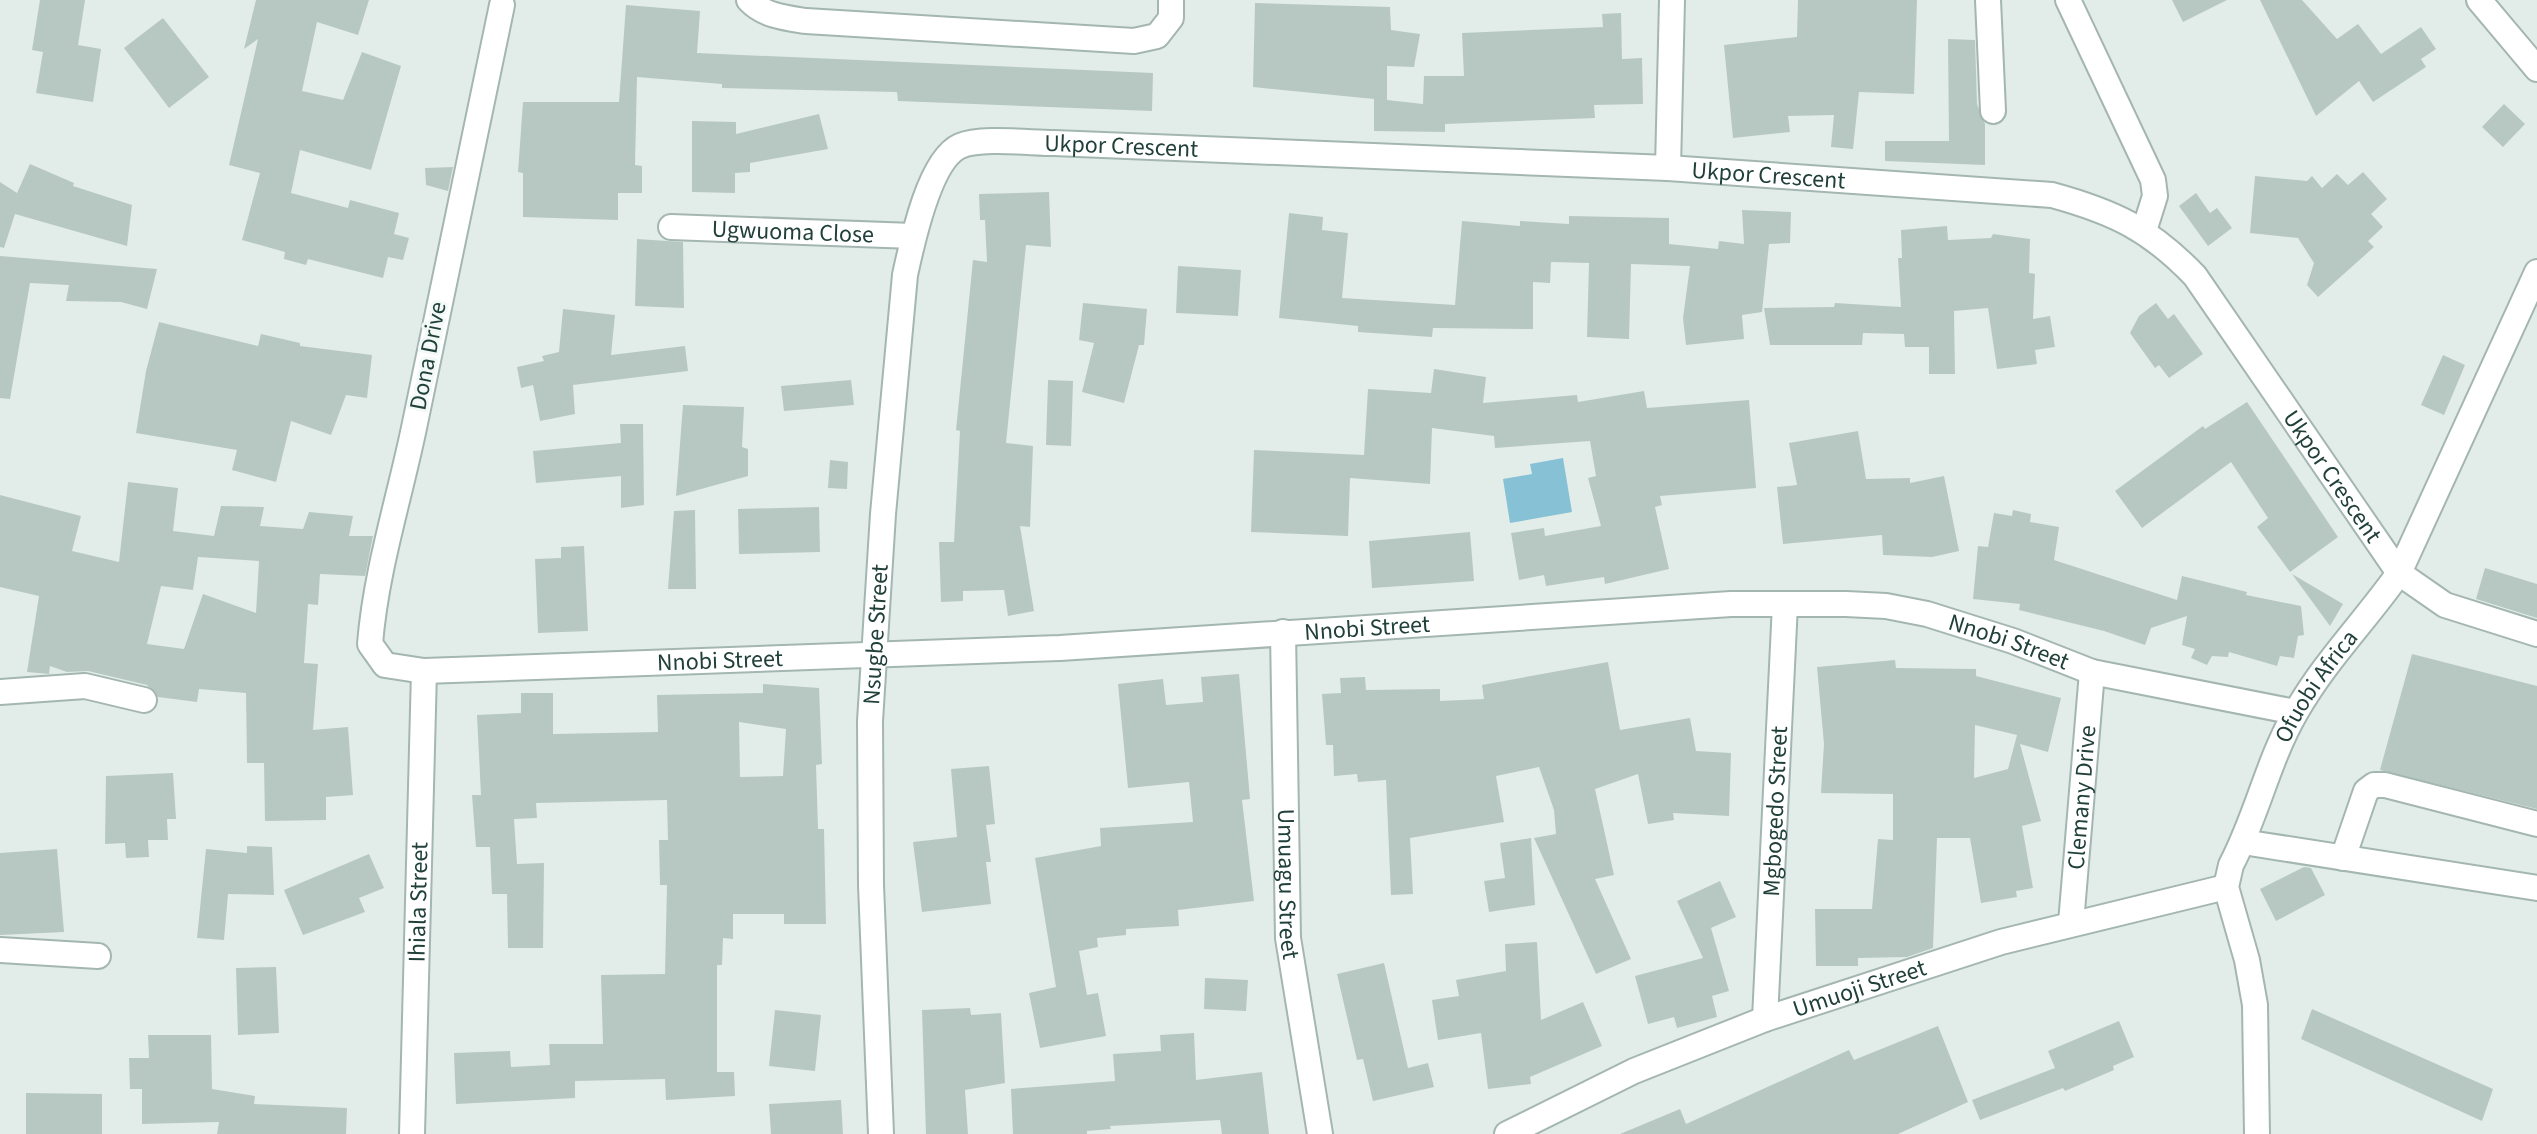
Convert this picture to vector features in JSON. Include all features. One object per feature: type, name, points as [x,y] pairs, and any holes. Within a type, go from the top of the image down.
[{"type":"street","points":[[749,0],[757,9],[781,18],[806,21],[1134,41],[1157,36],[1171,18],[1171,0]]},
{"type":"street","points":[[1668,168],[1672,0]]},
{"type":"street","points":[[1988,0],[1993,111]]},
{"type":"street","points":[[2068,0],[2153,180],[2155,196],[2144,231]]},
{"type":"street","points":[[2479,0],[2537,69]]},
{"type":"street","name":"Dona Drive","points":[[424,671],[385,665],[370,644],[371,625],[502,5]]},
{"type":"street","name":"Ukpor Crescent","points":[[957,147],[971,143],[1054,143],[1668,168],[2052,195],[2100,208],[2144,231],[2169,249],[2195,276],[2399,573]]},
{"type":"street","name":"Nsugbe Street","points":[[881,1134],[871,870],[870,721],[883,514],[905,275],[925,196],[957,147]]},
{"type":"street","name":"Ugwuoma Close","points":[[671,227],[913,236]]},
{"type":"street","name":"Ofuobi Africa","points":[[2226,887],[2231,865],[2295,712],[2354,628],[2374,610],[2399,573],[2537,272]]},
{"type":"street","points":[[2399,573],[2445,605],[2537,634]]},
{"type":"street","name":"Nnobi Street","points":[[424,671],[1060,648],[1283,632],[1785,604],[1886,606],[1927,614],[2092,672],[2295,712]]},
{"type":"street","name":"Mgbogedo Street","points":[[1765,1019],[1785,604]]},
{"type":"street","name":"Umuagu Street","points":[[1283,632],[1288,938],[1320,1134]]},
{"type":"street","name":"Ihiala Street","points":[[412,1134],[424,671]]},
{"type":"street","name":"Clemany Drive","points":[[2071,923],[2092,672]]},
{"type":"street","points":[[0,692],[85,686],[144,700]]},
{"type":"street","points":[[2343,858],[2366,791],[2374,785],[2385,785],[2537,824]]},
{"type":"street","points":[[2243,842],[2537,888]]},
{"type":"street","points":[[2226,887],[2247,960],[2255,1005],[2257,1134]]},
{"type":"street","name":"Umuoji Street","points":[[1507,1134],[1634,1071],[1765,1019],[2001,942],[2226,887]]},
{"type":"street","points":[[0,950],[98,956]]},
{"type":"water","points":[[1563,458],[1572,512],[1510,523],[1503,479],[1532,474],[1530,464]]},
{"type":"building","points":[[40,0],[85,0],[78,45],[101,49],[93,102],[36,93],[43,52],[32,50]]},
{"type":"building","points":[[256,0],[369,0],[358,35],[317,22],[302,91],[343,100],[362,52],[401,66],[371,170],[300,150],[291,193],[348,208],[350,200],[399,213],[394,234],[409,238],[403,260],[388,257],[383,278],[308,259],[306,265],[284,259],[285,252],[242,240],[260,173],[229,165],[258,39],[244,49]]},
{"type":"building","points":[[1798,0],[1917,0],[1914,94],[1859,92],[1853,149],[1831,147],[1834,115],[1788,116],[1790,132],[1733,138],[1724,45],[1797,37]]},
{"type":"building","points":[[2172,0],[2227,0],[2183,22]]},
{"type":"building","points":[[2260,0],[2302,0],[2337,39],[2358,24],[2381,54],[2421,27],[2436,49],[2421,59],[2426,67],[2373,102],[2359,81],[2316,116]]},
{"type":"building","points":[[1255,3],[1390,7],[1391,30],[1420,34],[1414,67],[1387,66],[1387,100],[1423,104],[1424,76],[1464,76],[1462,33],[1603,27],[1602,14],[1621,13],[1622,59],[1642,58],[1643,104],[1594,105],[1595,118],[1445,124],[1445,132],[1374,131],[1374,99],[1253,87]]},
{"type":"building","points":[[626,5],[700,11],[697,53],[1153,73],[1152,111],[898,101],[897,92],[722,88],[722,84],[637,77],[635,165],[642,166],[642,193],[618,193],[618,220],[523,217],[523,173],[518,172],[523,102],[619,102]]},
{"type":"building","points":[[163,18],[209,77],[169,108],[124,48]]},
{"type":"building","points":[[1948,39],[1975,40],[1977,104],[1985,124],[1985,165],[1885,161],[1885,141],[1949,141]]},
{"type":"building","points":[[2504,104],[2525,124],[2503,147],[2482,127]]},
{"type":"building","points":[[819,114],[828,149],[750,163],[750,172],[735,173],[735,193],[692,192],[692,121],[736,122],[736,134]]},
{"type":"building","points":[[30,164],[74,183],[73,186],[132,205],[127,246],[15,214],[4,248],[0,247],[0,182],[17,193]]},
{"type":"building","points":[[453,167],[448,191],[426,185],[425,168]]},
{"type":"building","points":[[2363,172],[2387,199],[2371,214],[2383,227],[2368,241],[2374,247],[2318,297],[2307,285],[2314,263],[2298,238],[2250,233],[2255,176],[2307,181],[2312,176],[2322,188],[2337,174],[2348,185]]},
{"type":"building","points":[[1049,192],[1051,247],[1026,245],[1006,443],[1033,446],[1030,527],[1020,526],[1034,611],[1008,616],[1004,590],[963,591],[963,601],[941,602],[939,542],[954,542],[960,431],[956,430],[973,260],[987,262],[985,220],[980,220],[979,194]]},
{"type":"building","points":[[2196,193],[2210,213],[2217,208],[2232,228],[2208,246],[2179,206]]},
{"type":"building","points":[[1742,210],[1791,212],[1790,243],[1769,244],[1762,312],[1742,315],[1744,339],[1686,345],[1683,318],[1690,266],[1631,264],[1629,339],[1587,337],[1589,263],[1551,262],[1550,283],[1533,282],[1533,329],[1433,328],[1432,337],[1358,332],[1358,326],[1279,318],[1289,213],[1323,217],[1322,230],[1348,233],[1342,298],[1455,305],[1462,221],[1520,226],[1520,221],[1569,224],[1569,216],[1669,218],[1669,244],[1718,249],[1719,241],[1744,244]]},
{"type":"building","points":[[1947,226],[1948,240],[1991,238],[1993,234],[2030,239],[2029,273],[2035,274],[2033,319],[2050,316],[2055,347],[2035,350],[2037,364],[1997,369],[1988,308],[1954,311],[1955,374],[1929,374],[1929,347],[1905,347],[1904,334],[1863,333],[1862,345],[1770,345],[1764,308],[1834,307],[1835,303],[1901,307],[1898,258],[1902,258],[1901,230]]},
{"type":"building","points":[[637,239],[683,242],[684,308],[635,306]]},
{"type":"building","points":[[0,256],[157,269],[147,309],[121,302],[66,301],[69,285],[30,283],[10,399],[0,398]]},
{"type":"building","points":[[1178,266],[1241,270],[1238,316],[1176,313]]},
{"type":"building","points":[[1083,303],[1147,309],[1144,345],[1139,345],[1124,403],[1082,392],[1094,343],[1079,340]]},
{"type":"building","points":[[2156,303],[2168,319],[2174,314],[2203,354],[2169,378],[2159,365],[2155,368],[2130,333],[2139,316]]},
{"type":"building","points":[[563,309],[615,315],[611,355],[685,346],[688,371],[573,385],[575,414],[540,421],[533,385],[521,388],[517,367],[544,361],[542,356],[559,352]]},
{"type":"building","points":[[159,322],[258,346],[261,334],[300,343],[300,346],[372,355],[367,398],[346,395],[331,435],[291,421],[276,482],[232,470],[237,450],[136,433],[146,371]]},
{"type":"building","points":[[2443,355],[2465,365],[2444,415],[2421,405]]},
{"type":"building","points":[[1434,369],[1486,377],[1483,403],[1577,395],[1578,402],[1644,391],[1647,408],[1749,400],[1756,488],[1660,496],[1662,505],[1655,507],[1669,569],[1605,584],[1604,577],[1546,586],[1544,575],[1519,580],[1511,533],[1544,528],[1545,536],[1601,526],[1588,478],[1596,476],[1590,441],[1495,448],[1494,436],[1432,428],[1430,484],[1350,478],[1348,536],[1251,532],[1254,450],[1364,455],[1368,389],[1431,393]]},
{"type":"building","points":[[851,380],[854,405],[784,411],[781,386]]},
{"type":"building","points":[[1048,380],[1073,381],[1071,446],[1046,445]]},
{"type":"building","points":[[2247,402],[2338,537],[2290,572],[2257,527],[2268,518],[2231,462],[2142,528],[2115,491],[2203,426],[2205,429]]},
{"type":"building","points":[[683,405],[744,407],[742,447],[748,449],[748,476],[676,496]]},
{"type":"building","points":[[620,424],[643,424],[644,505],[621,508],[621,476],[536,483],[533,451],[621,443]]},
{"type":"building","points":[[1858,431],[1866,479],[1910,478],[1910,483],[1944,476],[1959,551],[1932,557],[1883,555],[1882,535],[1783,544],[1777,487],[1797,485],[1789,443]]},
{"type":"building","points":[[830,460],[848,462],[847,489],[828,488]]},
{"type":"building","points":[[128,482],[178,488],[173,531],[214,536],[221,506],[264,507],[260,526],[303,529],[309,512],[353,516],[349,536],[373,536],[365,576],[320,574],[318,605],[308,604],[304,663],[318,664],[313,730],[348,727],[353,795],[326,797],[326,820],[265,821],[264,763],[247,763],[246,693],[199,689],[197,702],[158,697],[147,685],[88,671],[67,672],[50,666],[49,674],[27,672],[39,596],[0,587],[0,495],[81,516],[72,551],[119,562]],"holes":[[[198,557],[259,561],[256,613],[203,594],[184,649],[147,644],[161,586],[193,590]]]},
{"type":"building","points":[[819,507],[820,552],[739,554],[738,509]]},
{"type":"building","points":[[695,510],[696,589],[668,589],[674,511]]},
{"type":"building","points":[[2013,510],[2031,514],[2030,522],[2059,527],[2054,560],[2177,600],[2182,576],[2247,592],[2246,595],[2301,606],[2304,635],[2298,636],[2294,658],[2280,656],[2277,666],[2229,652],[2228,657],[2212,656],[2207,665],[2191,658],[2195,649],[2182,645],[2187,616],[2151,628],[2145,645],[2104,631],[2019,610],[2020,604],[1973,599],[1978,546],[1988,547],[1994,513],[2012,516]]},
{"type":"building","points":[[1470,532],[1474,581],[1372,588],[1369,541]]},
{"type":"building","points":[[584,546],[588,631],[538,633],[535,559],[561,558],[561,547]]},
{"type":"building","points":[[2485,568],[2537,584],[2537,618],[2476,599]]},
{"type":"building","points":[[2292,574],[2343,604],[2330,626]]},
{"type":"building","points":[[2412,654],[2537,686],[2537,809],[2380,770]]},
{"type":"building","points":[[1895,660],[1896,668],[1976,669],[1976,676],[2061,698],[2048,752],[2020,744],[2041,821],[2022,826],[2033,888],[2016,891],[2017,897],[1981,903],[1970,838],[1937,838],[1933,948],[1907,957],[1858,958],[1858,966],[1816,966],[1815,909],[1872,909],[1878,839],[1893,840],[1893,794],[1821,793],[1824,744],[1817,667]],"holes":[[[1975,725],[2017,735],[2008,769],[1974,778]]]},
{"type":"building","points":[[1608,662],[1620,730],[1690,718],[1696,751],[1731,753],[1729,816],[1673,813],[1674,820],[1648,824],[1638,774],[1595,789],[1614,875],[1595,879],[1631,959],[1596,974],[1534,838],[1556,834],[1554,810],[1539,767],[1496,776],[1504,822],[1410,838],[1413,894],[1391,895],[1386,780],[1358,782],[1357,774],[1334,776],[1333,745],[1326,745],[1322,694],[1341,693],[1340,678],[1365,677],[1366,690],[1440,689],[1440,701],[1484,699],[1482,685]]},
{"type":"building","points":[[1239,674],[1250,799],[1242,800],[1254,901],[1178,910],[1179,926],[1126,929],[1126,935],[1097,938],[1098,947],[1079,951],[1087,995],[1098,993],[1106,1036],[1040,1048],[1029,993],[1056,987],[1035,858],[1101,846],[1100,828],[1193,822],[1189,782],[1128,788],[1118,684],[1163,679],[1166,705],[1203,702],[1201,677]]},
{"type":"building","points":[[763,684],[819,688],[822,764],[816,765],[818,829],[824,829],[826,924],[784,924],[784,914],[733,914],[733,939],[723,938],[722,965],[717,965],[717,1072],[734,1072],[735,1096],[666,1100],[665,1079],[575,1081],[575,1098],[456,1104],[454,1053],[510,1051],[511,1067],[550,1065],[549,1044],[603,1044],[601,975],[665,974],[667,885],[660,885],[659,840],[668,840],[667,800],[536,803],[537,818],[514,819],[517,864],[544,863],[543,948],[508,948],[507,894],[492,894],[490,847],[476,847],[472,795],[481,795],[477,715],[521,713],[521,693],[553,693],[553,734],[658,732],[657,695],[763,693]],"holes":[[[739,722],[786,729],[783,776],[740,777]]]},
{"type":"building","points":[[989,766],[995,824],[986,825],[991,862],[986,862],[991,904],[922,912],[913,842],[957,837],[951,769]]},
{"type":"building","points":[[173,773],[176,819],[167,819],[168,840],[148,840],[149,857],[126,858],[125,843],[105,844],[106,776]]},
{"type":"building","points":[[1531,838],[1535,905],[1489,912],[1484,881],[1505,878],[1500,843]]},
{"type":"building","points":[[247,846],[272,847],[274,895],[228,894],[224,940],[197,938],[206,849],[247,853]]},
{"type":"building","points":[[57,849],[64,932],[0,935],[0,853]]},
{"type":"building","points":[[369,854],[384,888],[359,898],[365,912],[303,935],[284,890]]},
{"type":"building","points":[[2304,867],[2311,868],[2325,895],[2276,921],[2260,889]]},
{"type":"building","points":[[1720,881],[1736,917],[1711,928],[1729,991],[1712,996],[1717,1017],[1677,1028],[1674,1017],[1648,1024],[1635,976],[1703,958],[1677,901]]},
{"type":"building","points":[[1537,942],[1541,1020],[1583,1002],[1602,1046],[1530,1077],[1531,1084],[1488,1089],[1481,1033],[1438,1040],[1432,1000],[1459,996],[1456,980],[1506,971],[1505,944]]},
{"type":"building","points":[[1384,963],[1408,1068],[1428,1063],[1434,1087],[1373,1101],[1363,1059],[1357,1060],[1337,974]]},
{"type":"building","points":[[276,967],[279,1033],[238,1035],[236,968]]},
{"type":"building","points":[[1205,978],[1248,980],[1246,1011],[1204,1009]]},
{"type":"building","points":[[970,1008],[971,1015],[1001,1013],[1005,1083],[965,1090],[968,1134],[926,1134],[922,1010]]},
{"type":"building","points":[[2312,1009],[2493,1089],[2482,1121],[2301,1039]]},
{"type":"building","points":[[775,1010],[821,1015],[815,1071],[769,1066]]},
{"type":"building","points":[[2119,1021],[2134,1057],[2113,1066],[2114,1070],[2065,1091],[2063,1088],[1980,1120],[1972,1100],[2055,1068],[2048,1051]]},
{"type":"building","points":[[1938,1026],[1968,1102],[1898,1134],[1620,1134],[1680,1109],[1686,1124],[1849,1050],[1854,1060]]},
{"type":"building","points":[[1194,1033],[1196,1080],[1262,1072],[1269,1134],[1222,1134],[1220,1120],[1110,1126],[1111,1129],[1087,1131],[1087,1134],[1013,1134],[1011,1089],[1115,1081],[1113,1054],[1161,1051],[1160,1035]]},
{"type":"building","points":[[148,1035],[211,1035],[212,1089],[255,1096],[254,1104],[347,1108],[346,1134],[217,1134],[219,1122],[142,1124],[142,1089],[130,1089],[129,1058],[149,1058]]},
{"type":"building","points":[[26,1093],[102,1094],[102,1134],[26,1134]]},
{"type":"building","points":[[841,1100],[843,1134],[771,1134],[769,1104]]}]
